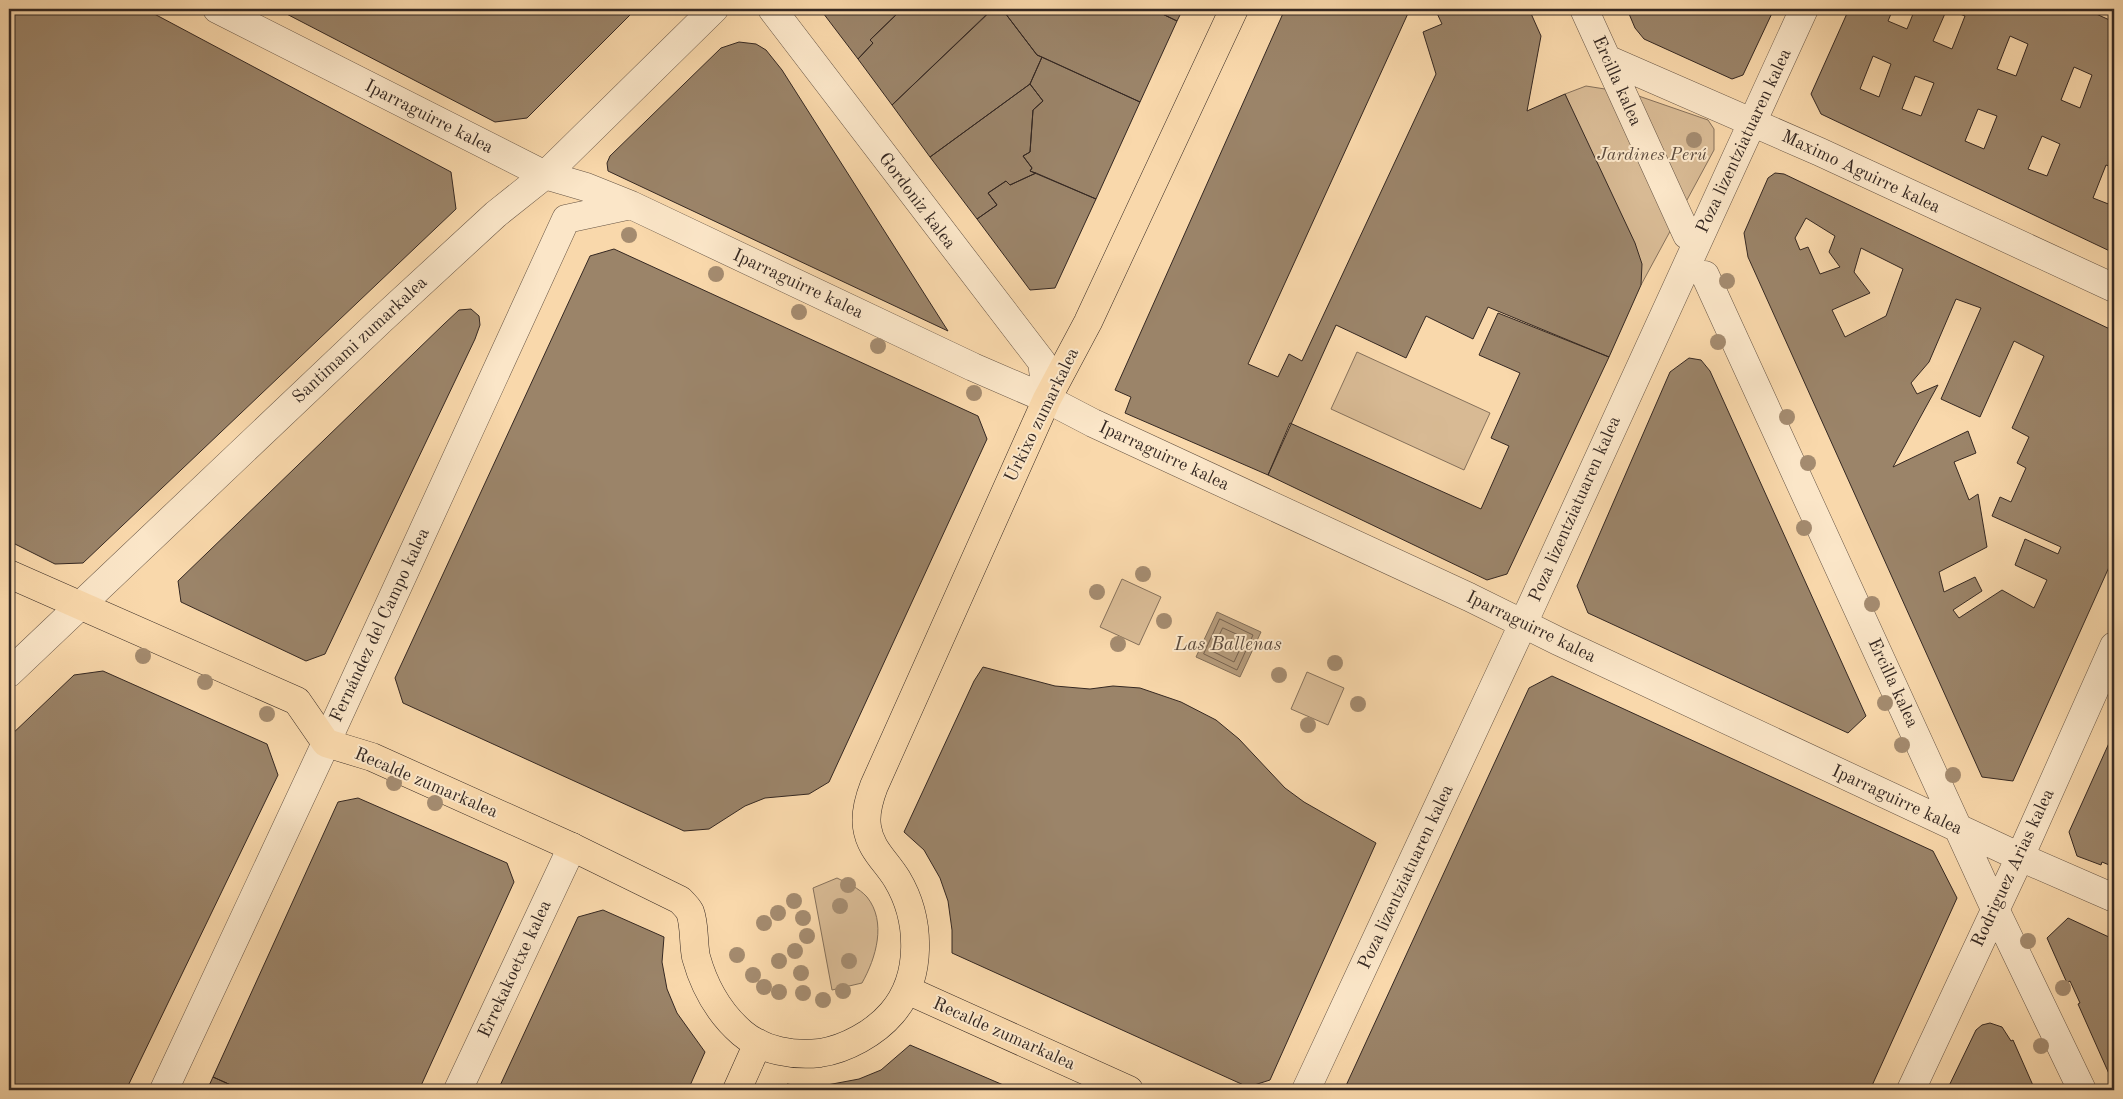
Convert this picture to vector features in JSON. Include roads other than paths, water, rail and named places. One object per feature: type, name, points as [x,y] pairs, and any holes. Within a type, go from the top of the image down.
[{"type":"main road","name":"Urkixo zumarkalea","points":[[908,990],[915,945],[912,916],[905,893],[897,879],[875,852],[867,826],[869,801],[874,786],[1047,399],[1088,322],[1234,9]]},
{"type":"main road","points":[[9,574],[297,700],[326,743]]},
{"type":"main road","name":"Recalde zumarkalea","points":[[326,743],[372,757],[572,847],[680,900],[690,911],[696,956],[706,986],[744,1035],[758,1043]]},
{"type":"main road","points":[[736,1090],[758,1043],[791,1054],[825,1052],[842,1047],[864,1036],[884,1022],[908,990]]},
{"type":"main road","name":"Recalde zumarkalea","points":[[908,990],[1128,1090]]},
{"type":"street","name":"Santimami zumarkalea","points":[[9,673],[381,320],[496,214],[545,175],[714,9]]},
{"type":"street","name":"Gordoniz kalea","points":[[772,9],[1042,362],[1047,399]]},
{"type":"street","name":"Ercilla kalea","points":[[1584,9],[1687,235]]},
{"type":"street","name":"Poza lizentziatuaren kalea","points":[[1306,1090],[1523,624],[1804,9]]},
{"type":"street","name":"Iparraguirre kalea","points":[[229,11],[545,175],[586,187],[631,205],[973,367],[1047,399],[1093,423],[1460,593],[2020,858],[2114,898]]},
{"type":"street","name":"Maximo Aguirre kalea","points":[[1607,59],[1753,122],[2114,288]]},
{"type":"street","name":"Fernández del Campo kalea","points":[[169,1079],[326,743],[566,219],[631,205]]},
{"type":"street","name":"Ercilla kalea","points":[[1705,275],[1961,829],[1996,909],[2082,1090]]},
{"type":"street","name":"Rodriguez Arias kalea","points":[[1911,1090],[2020,858],[2114,646]]},
{"type":"street","name":"Errekakoetxe kalea","points":[[458,1090],[572,847]]},
{"type":"water","name":"Las Ballenas","points":[[1217,612],[1261,632],[1240,677],[1196,657]]},
{"type":"park label","name":"Jardines Perú","points":[[1652,155]]}]
